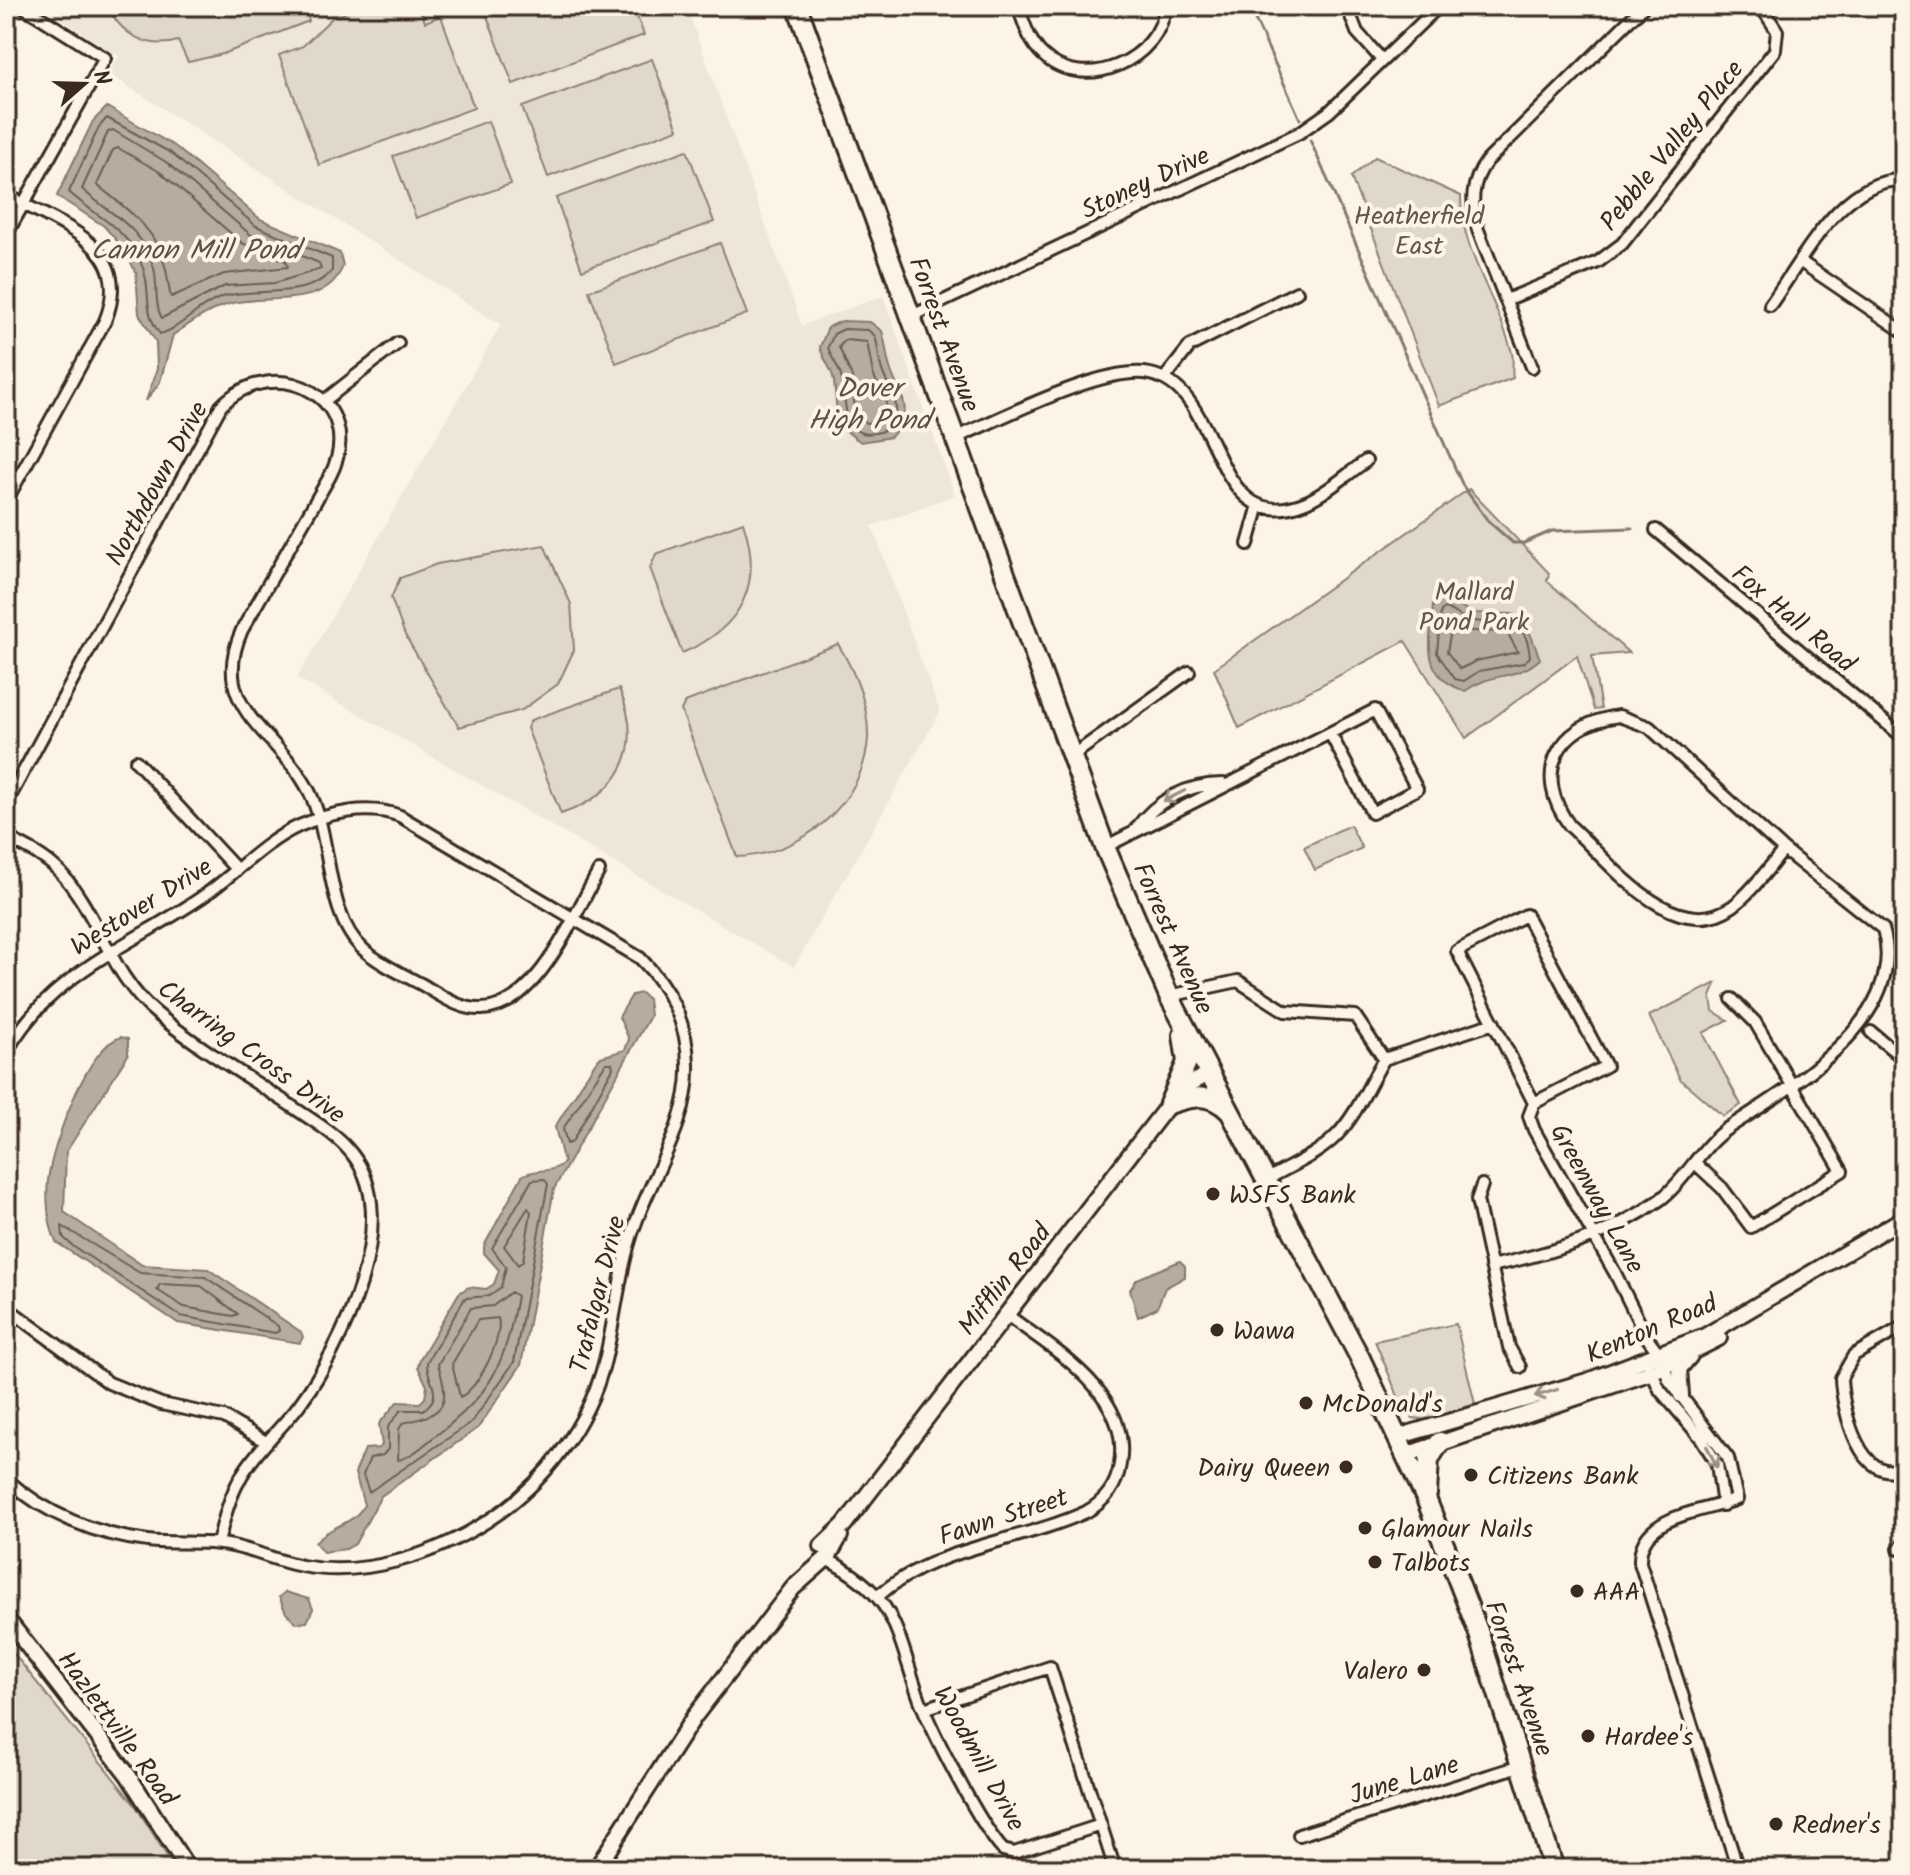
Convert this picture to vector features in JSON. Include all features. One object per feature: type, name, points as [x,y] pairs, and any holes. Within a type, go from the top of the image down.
[{"type":"highway","name":"Forrest Avenue","points":[[797,6],[1105,847],[1174,1004],[1427,1501],[1478,1631],[1554,1869]]},
{"type":"highway","points":[[1169,1104],[1187,1062],[1174,1004]]},
{"type":"highway","points":[[1169,1104],[1203,1096],[1218,1102],[1232,1115]]},
{"type":"highway","points":[[1427,1501],[1429,1459],[1440,1442]]},
{"type":"main road","name":"Mifflin Road","points":[[596,1869],[694,1717],[793,1588],[827,1556],[844,1525],[1169,1104],[1188,1085],[1210,1073]]},
{"type":"main road","name":"Kenton Road","points":[[1397,1437],[1656,1363],[1775,1297],[1904,1218]]},
{"type":"main road","name":"Kenton Road","points":[[1406,1455],[1702,1348],[1904,1225]]},
{"type":"main road","points":[[1681,1395],[1679,1369],[1685,1360],[1702,1348]]},
{"type":"main road","name":"Hazlettville Road","points":[[6,1618],[128,1775],[188,1869]]},
{"type":"street","points":[[6,235],[105,58],[22,6]]},
{"type":"street","points":[[1018,6],[1031,40],[1053,64],[1084,73],[1113,67],[1148,47],[1162,23],[1165,6]]},
{"type":"street","points":[[1347,6],[1357,32],[1382,60]]},
{"type":"street","name":"Stoney Drive","points":[[910,317],[1299,133],[1329,112],[1439,6]]},
{"type":"street","points":[[1532,367],[1473,211],[1472,196],[1479,171],[1644,6]]},
{"type":"street","name":"Pebble Valley Place","points":[[1506,300],[1598,262],[1632,234],[1775,50],[1777,31],[1761,6]]},
{"type":"street","points":[[1770,305],[1850,198],[1870,186],[1904,180]]},
{"type":"street","points":[[6,195],[79,234],[97,248],[109,269],[113,296],[105,321],[6,501]]},
{"type":"street","points":[[1801,262],[1904,332]]},
{"type":"street","points":[[1165,378],[1190,346],[1297,292]]},
{"type":"street","points":[[398,343],[324,401],[337,425],[337,459],[242,630],[232,668],[240,703],[303,780],[320,819],[339,905],[354,941],[373,957],[461,1006],[485,1009],[519,997],[535,980],[599,871]]},
{"type":"street","points":[[955,438],[1105,377],[1139,372],[1165,378],[1196,406],[1230,481],[1259,505],[1279,508],[1309,501],[1366,461]]},
{"type":"street","name":"Northdown Drive","points":[[6,804],[221,406],[233,394],[251,384],[278,380],[307,389],[324,401]]},
{"type":"street","points":[[1248,544],[1259,505]]},
{"type":"street","name":"Fox Hall Road","points":[[1656,530],[1904,738]]},
{"type":"street","points":[[1072,756],[1189,672]]},
{"type":"street","points":[[1105,847],[1375,710],[1417,789],[1372,813],[1331,735]]},
{"type":"street","points":[[1784,850],[1731,908],[1701,918],[1668,912],[1581,836],[1559,812],[1551,781],[1558,753],[1570,733],[1600,718],[1619,716],[1640,722],[1677,750],[1784,850],[1883,929],[1897,954],[1900,968]]},
{"type":"street","points":[[136,761],[237,870]]},
{"type":"street","name":"Trafalgar Drive","points":[[6,1479],[45,1507],[108,1533],[149,1541],[218,1543],[302,1566],[333,1569],[369,1566],[426,1551],[485,1523],[519,1498],[556,1457],[584,1414],[604,1364],[628,1245],[680,1117],[689,1068],[680,1018],[659,979],[634,953],[400,816],[374,810],[320,819]]},
{"type":"street","name":"Westover Drive","points":[[6,1053],[49,995],[108,953],[193,904],[285,833],[320,819]]},
{"type":"street","name":"Charring Cross Drive","points":[[6,837],[37,853],[61,874],[132,989],[156,1013],[338,1140],[351,1153],[368,1184],[374,1216],[372,1232],[345,1323],[306,1395],[251,1460],[231,1495],[218,1543]]},
{"type":"street","name":"Greenway Lane","points":[[1534,1103],[1457,951],[1526,915],[1606,1066],[1534,1103],[1529,1116],[1646,1336],[1656,1363]]},
{"type":"street","points":[[1174,1004],[1238,981],[1285,1011],[1355,1016],[1384,1059]]},
{"type":"street","points":[[1695,1163],[1722,1188],[1751,1227],[1842,1171],[1755,1022],[1732,999]]},
{"type":"street","points":[[1491,1266],[1546,1254],[1593,1236],[1662,1198],[1725,1130],[1858,1047],[1879,1020]]},
{"type":"street","points":[[1266,1180],[1315,1152],[1337,1135],[1353,1115],[1384,1059],[1494,1023]]},
{"type":"street","points":[[1871,1032],[1904,1059]]},
{"type":"street","points":[[1482,1185],[1477,1200],[1509,1347],[1520,1367]]},
{"type":"street","points":[[6,1307],[109,1383],[161,1404],[224,1417],[266,1442]]},
{"type":"street","name":"Fawn Street","points":[[877,1597],[894,1581],[922,1566],[1086,1512],[1099,1505],[1117,1478],[1121,1460],[1118,1430],[1101,1394],[1076,1367],[1007,1315]]},
{"type":"street","points":[[1904,1326],[1854,1355],[1841,1378],[1852,1427],[1866,1460],[1882,1470],[1893,1472],[1904,1467]]},
{"type":"street","points":[[1656,1363],[1728,1458],[1737,1499],[1656,1527],[1640,1551],[1640,1563],[1738,1869]]},
{"type":"street","points":[[1656,1363],[1674,1409],[1712,1455],[1719,1473],[1723,1505]]},
{"type":"street","name":"Woodmill Drive","points":[[827,1556],[877,1597],[900,1632],[924,1709],[1003,1850],[1014,1853],[1101,1825]]},
{"type":"street","points":[[924,1709],[1050,1667],[1115,1869]]},
{"type":"street","name":"June Lane","points":[[1299,1835],[1523,1765]]},
{"type":"shaded area","points":[[41,6],[686,6],[802,325],[883,296],[955,495],[872,526],[940,712],[794,967],[297,678],[501,325],[109,74],[119,56]]},
{"type":"green space","points":[[108,6],[334,6],[308,16],[309,21],[223,54],[188,62],[178,41],[156,43],[136,37],[120,25]]},
{"type":"green space","points":[[343,6],[419,6],[425,22],[441,16],[474,108],[319,165],[279,55],[303,46],[333,17],[345,13]]},
{"type":"green space","points":[[499,6],[633,6],[644,35],[513,84],[485,11]]},
{"type":"green space","points":[[652,59],[678,129],[548,177],[522,107]]},
{"type":"green space","points":[[488,121],[511,184],[416,218],[393,156]]},
{"type":"green space","points":[[687,150],[714,222],[582,270],[556,198]]},
{"type":"green space","name":"Heatherfield East","points":[[1375,157],[1461,196],[1462,216],[1473,256],[1512,353],[1513,378],[1439,406],[1351,177]]},
{"type":"green space","points":[[720,243],[747,314],[616,363],[589,291]]},
{"type":"green space","name":"Mallard Pond Park","points":[[1469,489],[1549,573],[1547,581],[1629,653],[1592,656],[1601,709],[1594,710],[1577,656],[1466,738],[1405,641],[1239,728],[1214,669]]},
{"type":"green space","points":[[743,522],[751,565],[743,601],[720,631],[682,653],[650,568],[656,554]]},
{"type":"green space","points":[[544,545],[571,604],[574,650],[558,684],[522,710],[459,727],[405,635],[391,598],[400,578],[437,564]]},
{"type":"green space","points":[[838,644],[860,689],[868,725],[864,762],[855,784],[842,804],[806,836],[761,854],[737,857],[681,710],[685,702]]},
{"type":"green space","points":[[619,689],[630,731],[622,766],[599,794],[561,814],[527,728],[531,720]]},
{"type":"green space","points":[[1350,825],[1362,848],[1315,870],[1304,847]]},
{"type":"green space","points":[[1716,983],[1711,997],[1713,1011],[1728,1020],[1703,1033],[1741,1105],[1723,1116],[1680,1079],[1649,1016]]},
{"type":"green space","points":[[1456,1324],[1475,1404],[1426,1420],[1413,1418],[1402,1406],[1375,1341]]},
{"type":"green space","points":[[6,1644],[135,1805],[175,1869],[6,1869]]},
{"type":"water","name":"Cannon Mill Pond","points":[[107,107],[176,147],[260,219],[340,253],[343,266],[323,290],[293,298],[229,304],[207,313],[173,335],[160,382],[146,401],[157,369],[156,342],[139,314],[136,273],[125,250],[104,226],[57,196],[93,121]]},
{"type":"water","name":"Dover High Pond","points":[[842,321],[870,322],[882,331],[905,410],[899,427],[891,437],[861,442],[845,429],[838,416],[833,377],[820,347],[828,327]]},
{"type":"water","points":[[1443,599],[1474,613],[1512,614],[1526,623],[1540,659],[1522,670],[1485,681],[1465,691],[1451,685],[1441,677],[1431,657],[1433,605]]},
{"type":"water","points":[[641,993],[648,999],[650,1016],[554,1189],[521,1365],[478,1428],[381,1496],[355,1544],[346,1549],[323,1552],[315,1542],[354,1517],[364,1505],[355,1473],[365,1449],[382,1445],[379,1424],[397,1402],[420,1403],[425,1398],[427,1386],[418,1367],[420,1359],[459,1293],[469,1287],[486,1289],[494,1284],[499,1270],[484,1253],[484,1246],[522,1176],[554,1169],[564,1163],[555,1127],[595,1063],[601,1057],[625,1050],[629,1039],[619,1017],[632,995]]},
{"type":"water","points":[[121,1037],[128,1039],[128,1055],[66,1152],[64,1212],[142,1265],[208,1269],[301,1332],[303,1337],[300,1343],[178,1323],[56,1242],[49,1220],[47,1196],[56,1145],[73,1100],[95,1059]]},
{"type":"water","points":[[1180,1261],[1185,1266],[1185,1277],[1165,1288],[1157,1308],[1138,1317],[1130,1290],[1137,1279]]},
{"type":"water","points":[[285,1592],[309,1599],[313,1609],[307,1622],[296,1623],[286,1613],[279,1597]]},
{"type":"waterway","points":[[1249,6],[1300,119]]},
{"type":"waterway","points":[[1310,140],[1463,486],[1488,521],[1513,543],[1524,543],[1552,531],[1632,528]]},
{"type":"place","name":"WSFS Bank","points":[[1213,1194]]},
{"type":"place","name":"Wawa","points":[[1217,1330]]},
{"type":"place","name":"McDonald's","points":[[1306,1403]]},
{"type":"place","name":"Dairy Queen","points":[[1346,1467]]},
{"type":"place","name":"Citizens Bank","points":[[1471,1475]]},
{"type":"place","name":"Glamour Nails","points":[[1365,1528]]},
{"type":"place","name":"Talbots","points":[[1375,1562]]},
{"type":"place","name":"AAA","points":[[1577,1591]]},
{"type":"place","name":"Valero","points":[[1424,1670]]},
{"type":"place","name":"Hardee's","points":[[1588,1736]]},
{"type":"place","name":"Redner's","points":[[1776,1824]]}]
